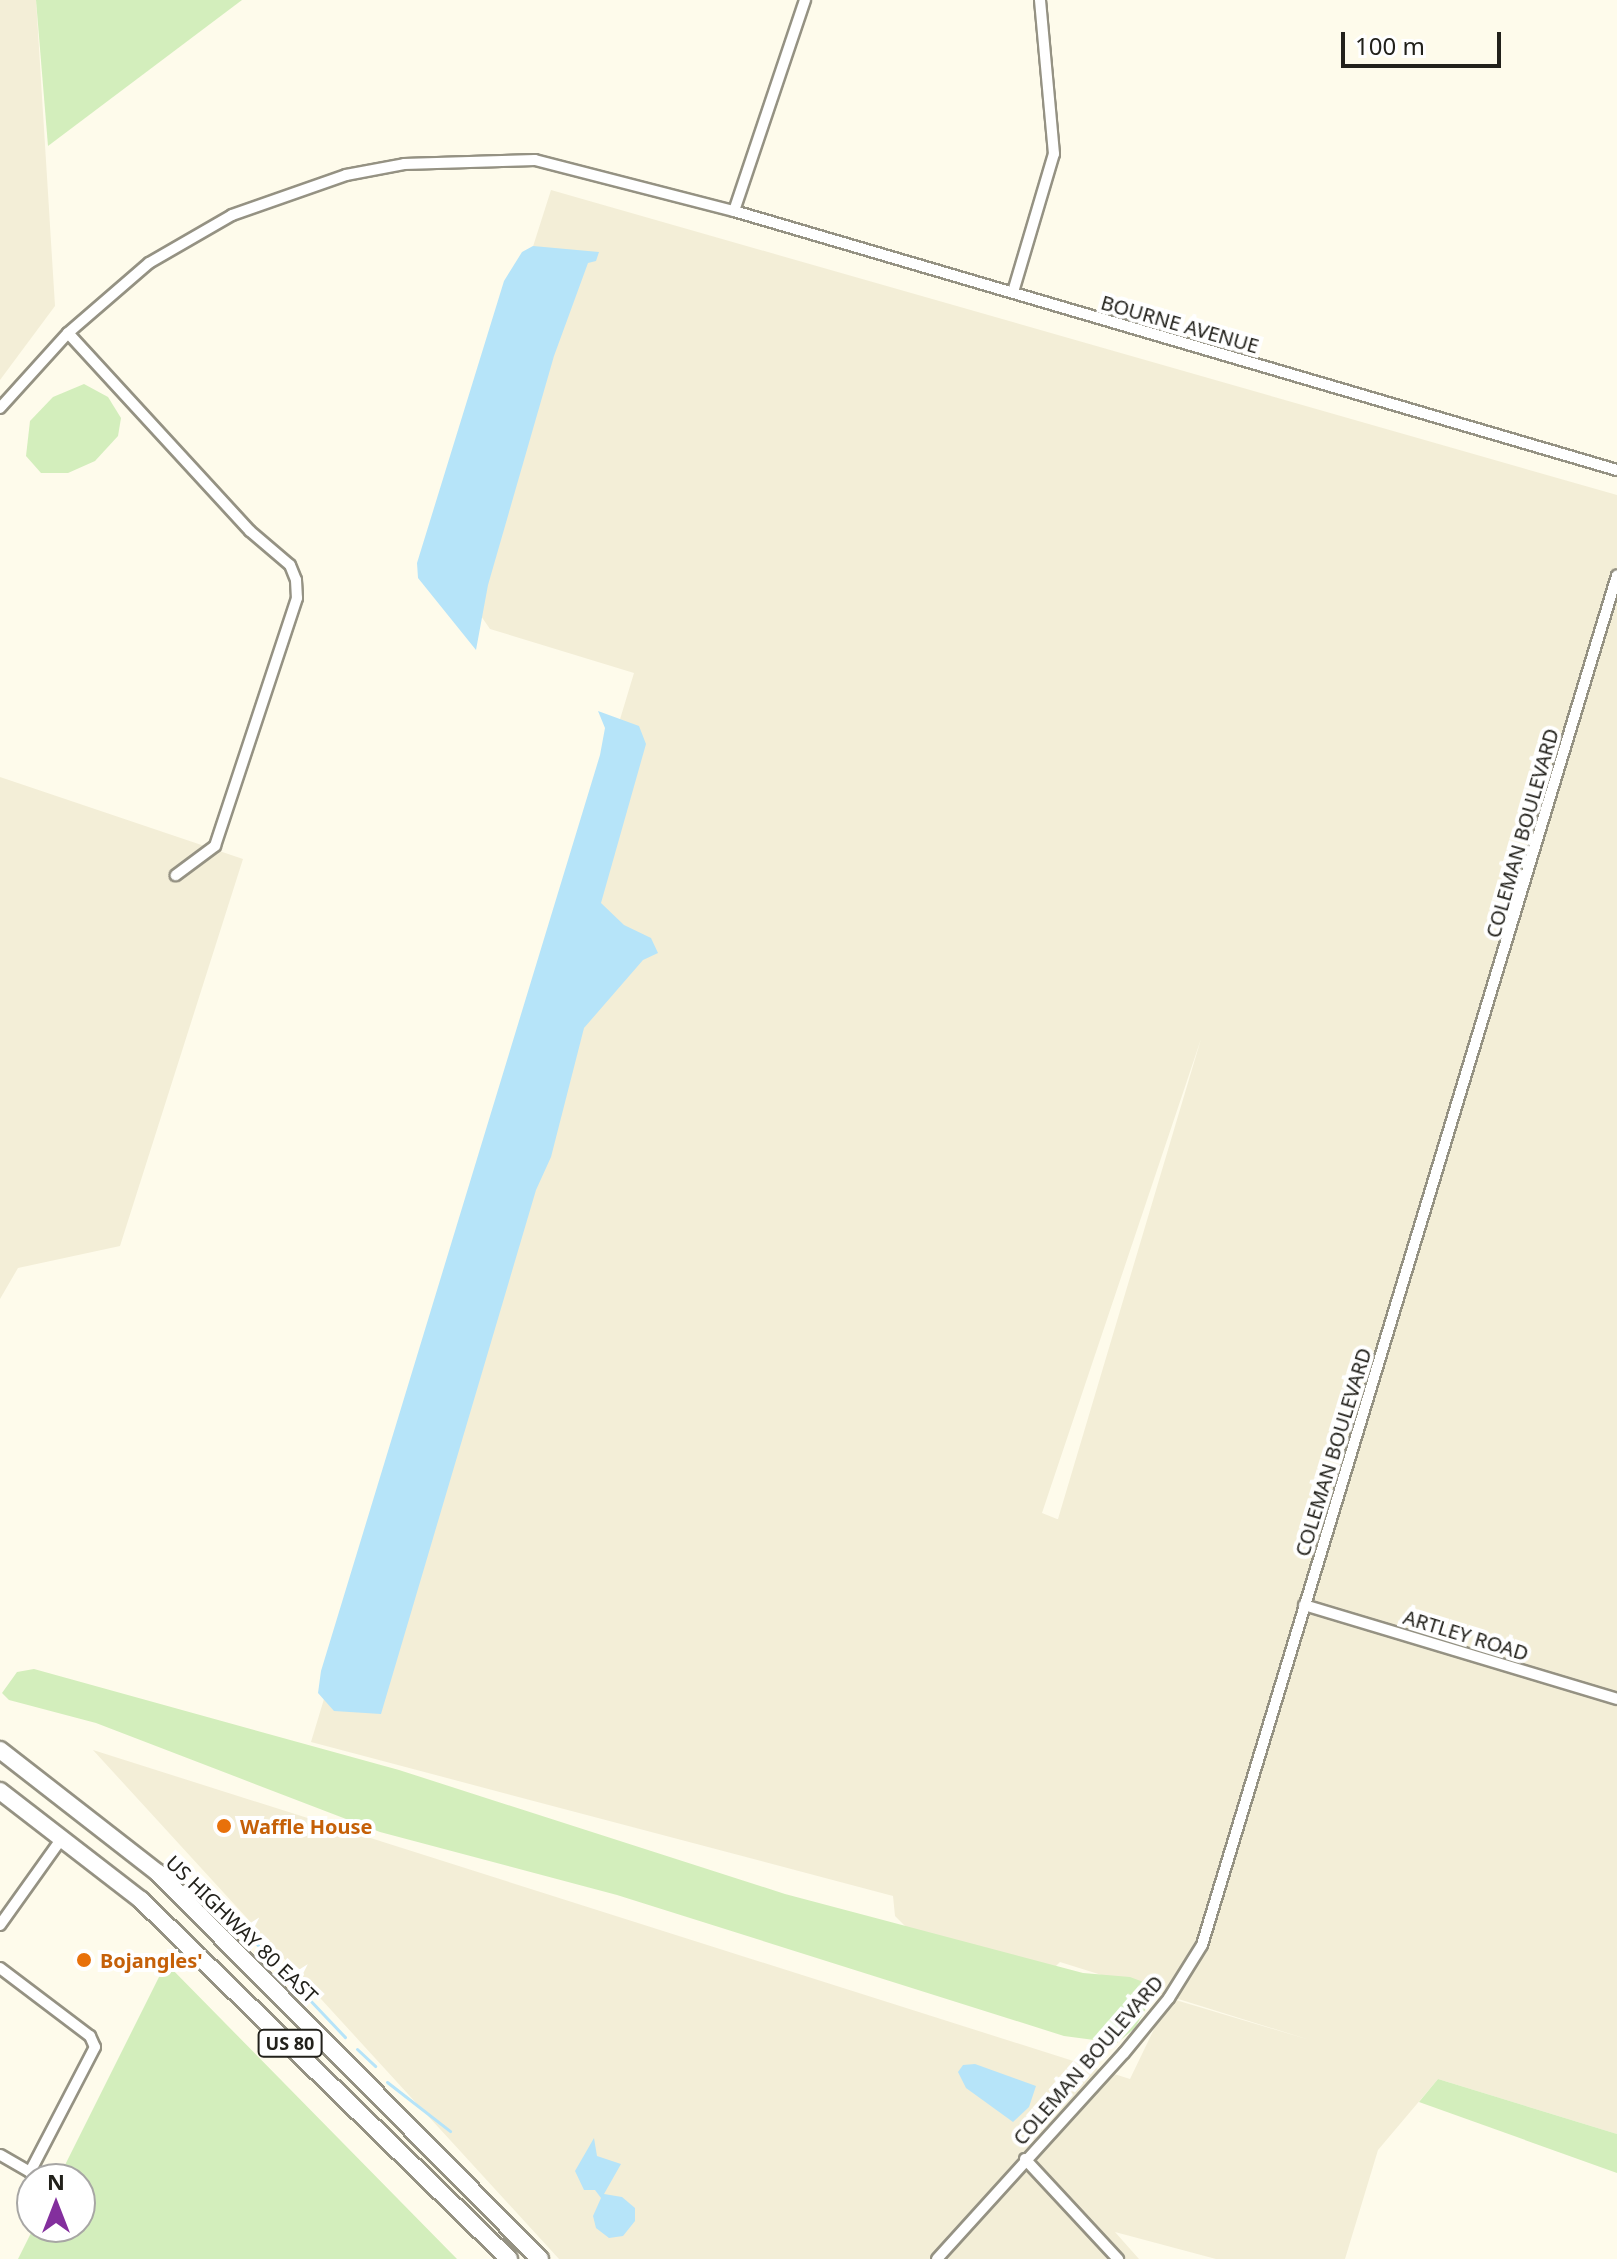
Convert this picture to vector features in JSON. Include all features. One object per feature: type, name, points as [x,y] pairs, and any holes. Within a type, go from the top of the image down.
[{"type":"main road","name":"US HIGHWAY 80 EAST","points":[[0,1750],[158,1873],[247,1958],[540,2259]]},
{"type":"main road","points":[[0,1756],[25,1769]]},
{"type":"main road","name":"US 80","points":[[0,1791],[141,1900],[509,2259]]},
{"type":"street","points":[[734,211],[805,0]]},
{"type":"street","points":[[1013,292],[1054,154],[1040,0]]},
{"type":"street","name":"BOURNE AVENUE","points":[[1,403],[68,333],[149,263],[232,215],[346,175],[404,164],[535,160],[734,211],[1617,470]]},
{"type":"street","points":[[68,333],[250,531],[290,565],[296,580],[297,598],[215,846],[176,875]]},
{"type":"street","name":"COLEMAN BOULEVARD","points":[[937,2259],[1124,2053],[1194,1961],[1617,576]]},
{"type":"street","name":"ARTLEY ROAD","points":[[1304,1605],[1617,1699]]},
{"type":"street","points":[[0,1925],[62,1838]]},
{"type":"street","points":[[0,1968],[90,2036],[95,2047],[30,2172],[0,2155]]},
{"type":"street","points":[[1025,2159],[1118,2259]]},
{"type":"shaded area","points":[[0,0],[36,0],[55,306],[0,380]]},
{"type":"shaded area","points":[[551,190],[1617,495],[1617,2134],[1438,2079],[1378,2150],[1345,2259],[1216,2259],[1115,2232],[1139,2259],[559,2259],[93,1750],[1130,2079],[1169,1998],[1310,2040],[1060,1962],[1052,1970],[912,1933],[895,1916],[893,1896],[311,1742],[634,673],[490,629],[436,551]],"holes":[[[1201,1039],[1058,1519],[1042,1513]]]},
{"type":"shaded area","points":[[0,777],[243,859],[120,1246],[18,1268],[0,1299]]},
{"type":"green space","points":[[36,0],[242,0],[48,146]]},
{"type":"green space","points":[[84,384],[108,397],[121,418],[118,436],[95,461],[68,473],[41,473],[26,456],[30,421],[53,397]]},
{"type":"green space","points":[[34,1669],[399,1770],[785,1894],[1083,1973],[1130,1977],[1146,1983],[1150,2001],[1135,2028],[1117,2043],[1064,2036],[617,1895],[380,1832],[96,1723],[9,1700],[2,1693],[17,1672]]},
{"type":"green space","points":[[166,1963],[457,2259],[18,2259],[26,2243],[96,2243],[96,2163],[66,2163]]},
{"type":"green space","points":[[1438,2079],[1617,2134],[1617,2173],[1419,2102]]},
{"type":"water","points":[[533,246],[599,252],[596,261],[588,263],[554,356],[488,585],[476,650],[418,578],[417,563],[504,281],[522,252]]},
{"type":"water","points":[[598,711],[639,726],[646,744],[601,903],[624,925],[651,938],[658,953],[643,960],[584,1028],[551,1157],[536,1190],[381,1714],[334,1711],[318,1693],[321,1671],[600,755],[605,728]]},
{"type":"water","points":[[975,2064],[1036,2086],[1029,2107],[1013,2122],[966,2088],[958,2072],[963,2065]]},
{"type":"water","points":[[594,2138],[597,2156],[621,2164],[604,2194],[622,2197],[635,2208],[635,2221],[623,2236],[609,2238],[596,2228],[593,2216],[601,2198],[595,2190],[584,2190],[575,2171]]},
{"type":"waterway","points":[[250,1937],[345,2037]]},
{"type":"waterway","points":[[357,2049],[375,2066]]},
{"type":"waterway","points":[[387,2082],[450,2131]]},
{"type":"place","name":"Waffle House","points":[[224,1826]]},
{"type":"place","name":"Bojangles'","points":[[84,1960]]}]
